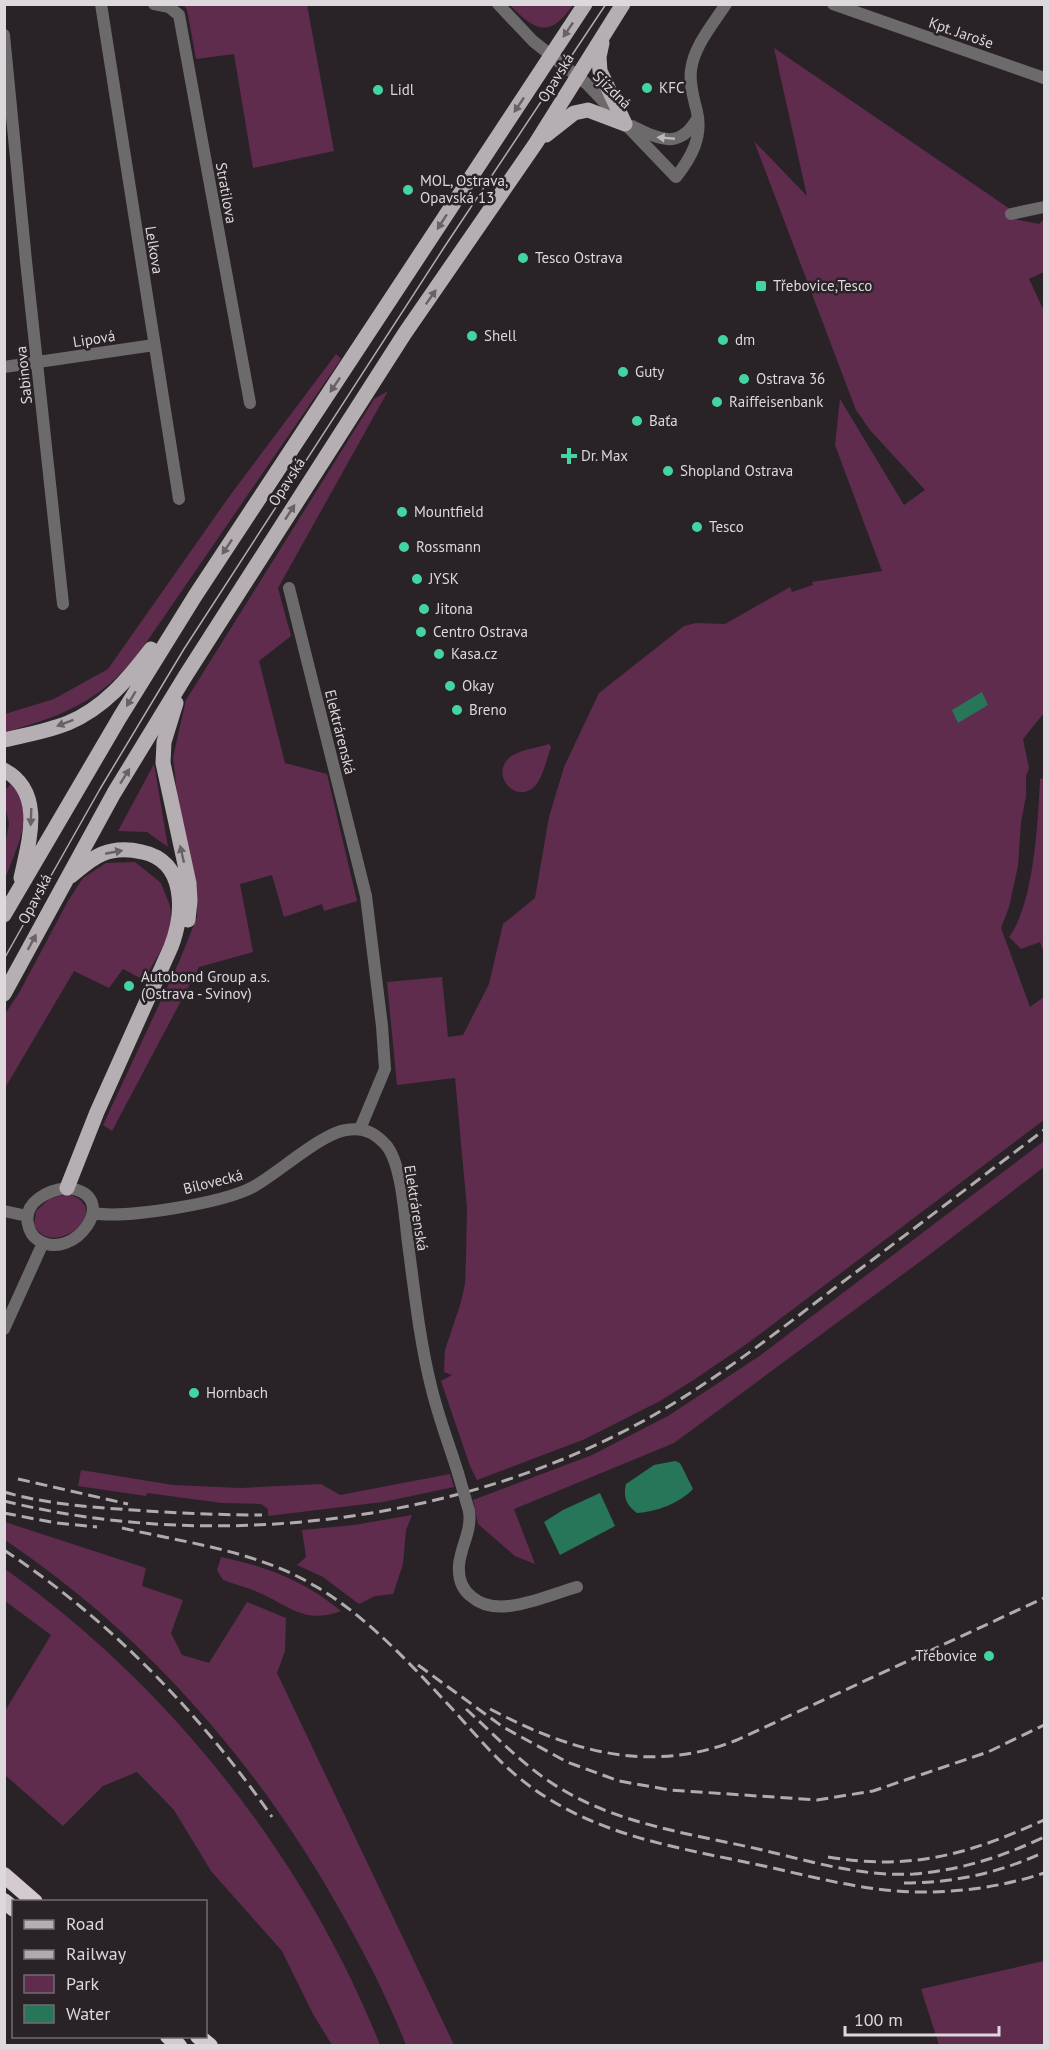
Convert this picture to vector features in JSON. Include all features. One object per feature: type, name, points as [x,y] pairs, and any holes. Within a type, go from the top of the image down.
[{"type":"highway","points":[[4,1875],[33,1900]]},
{"type":"main road","name":"Opavská","points":[[4,915],[120,717],[195,596],[585,4]]},
{"type":"main road","name":"Opavská","points":[[4,994],[114,793],[186,675],[405,333],[536,143],[623,4]]},
{"type":"main road","points":[[605,34],[599,57],[600,71],[625,123]]},
{"type":"main road","points":[[536,143],[574,113],[588,110],[625,123]]},
{"type":"main road","points":[[4,740],[69,723],[100,704],[133,673],[195,596]]},
{"type":"main road","points":[[146,1006],[178,952],[189,918],[190,889],[162,759],[168,727],[186,675]]},
{"type":"main road","points":[[4,770],[22,784],[31,804],[29,837],[18,890]]},
{"type":"main road","points":[[64,881],[101,855],[126,849],[154,855],[165,862],[172,872],[180,897],[178,923],[171,948],[97,1112],[67,1188]]},
{"type":"street","name":"Lelkova","points":[[101,4],[179,500]]},
{"type":"street","name":"Stratilova","points":[[154,4],[169,7],[179,15],[250,403]]},
{"type":"street","name":"Sjízdná","points":[[498,4],[550,56],[586,84],[676,177],[689,160],[694,148],[699,128],[698,116]]},
{"type":"street","points":[[625,123],[658,138],[672,140],[687,133],[698,116],[690,83],[692,63],[700,45],[726,4]]},
{"type":"street","name":"Kpt. Jaroše","points":[[833,4],[1044,78]]},
{"type":"street","name":"Sabinova","points":[[4,35],[63,604]]},
{"type":"street","points":[[1011,214],[1044,207]]},
{"type":"street","name":"Lipová","points":[[4,367],[154,345]]},
{"type":"street","name":"Elektrárenská","points":[[289,588],[366,896],[385,1069],[360,1129],[377,1135],[391,1151],[399,1179],[416,1309],[430,1385],[469,1511],[470,1527],[460,1558],[459,1573],[463,1588],[476,1601],[493,1608],[505,1607],[577,1587]]},
{"type":"street","name":"Bílovecká","points":[[93,1213],[108,1215],[152,1211],[233,1194],[252,1188],[326,1139],[344,1130],[360,1129]]},
{"type":"street","points":[[67,1188],[76,1189],[85,1194],[91,1203],[93,1213],[88,1227],[74,1239],[57,1244],[44,1243],[31,1232],[27,1216],[33,1203],[40,1197],[54,1190],[67,1188]]},
{"type":"street","points":[[4,1211],[27,1216]]},
{"type":"street","points":[[4,1329],[44,1243]]},
{"type":"green space","points":[[183,5],[307,5],[334,151],[253,168],[234,54],[196,59],[187,9]]},
{"type":"green space","points":[[510,5],[573,5],[557,23],[542,28],[527,21]]},
{"type":"green space","points":[[774,48],[1010,209],[1013,219],[1039,224],[1044,219],[1044,272],[1029,279],[1044,311],[1044,713],[1023,739],[1029,768],[1026,776],[1018,866],[1009,907],[1001,928],[1030,1007],[1044,997],[1044,1120],[748,1343],[692,1381],[660,1401],[585,1439],[477,1480],[441,1381],[452,1375],[444,1372],[445,1350],[465,1284],[467,1208],[455,1078],[397,1085],[387,982],[442,977],[448,1037],[463,1035],[489,984],[503,924],[535,898],[549,817],[564,767],[599,693],[684,626],[696,623],[725,624],[790,587],[792,592],[813,585],[812,582],[882,571],[835,445],[840,399],[904,505],[925,490],[870,430],[856,410],[754,141],[807,196]]},
{"type":"green space","points":[[336,354],[341,359],[137,656],[117,678],[80,704],[44,720],[5,732],[5,714],[54,699],[108,669],[231,494]]},
{"type":"green space","points":[[388,391],[278,588],[291,636],[259,661],[285,763],[327,774],[357,901],[324,911],[322,904],[284,917],[272,875],[240,884],[253,952],[199,967],[112,1131],[103,1125],[179,962],[197,917],[197,886],[178,803],[173,757],[186,700],[374,399]]},
{"type":"green space","points":[[549,744],[551,747],[535,786],[528,791],[521,792],[508,786],[503,773],[504,765],[509,758],[522,751]]},
{"type":"green space","points":[[154,764],[168,847],[147,832],[118,831]]},
{"type":"green space","points":[[1044,778],[1044,953],[1040,942],[1021,949],[1009,937],[1024,904],[1029,884],[1036,839],[1040,779]]},
{"type":"green space","points":[[11,784],[19,793],[24,817],[19,843],[5,879],[5,844],[9,824],[5,790]]},
{"type":"green space","points":[[135,862],[161,883],[170,906],[172,931],[144,980],[123,969],[109,988],[74,971],[5,1088],[5,1014],[19,993],[68,901],[83,878],[106,863]]},
{"type":"green space","points":[[1044,1141],[1044,1167],[674,1443],[514,1509],[535,1564],[515,1556],[478,1524],[473,1500],[592,1455],[668,1416],[758,1357]]},
{"type":"green space","points":[[67,1194],[81,1201],[86,1210],[84,1220],[77,1229],[66,1235],[54,1238],[43,1235],[34,1225],[36,1211],[49,1199]]},
{"type":"green space","points":[[81,1470],[173,1485],[241,1488],[321,1484],[340,1495],[450,1474],[454,1487],[383,1502],[268,1516],[268,1509],[261,1504],[222,1503],[147,1493],[146,1496],[78,1486]]},
{"type":"green space","points":[[412,1515],[406,1530],[403,1564],[393,1594],[375,1596],[359,1604],[323,1577],[297,1565],[306,1557],[302,1530],[354,1525]]},
{"type":"green space","points":[[5,1522],[146,1568],[142,1586],[183,1600],[171,1633],[182,1655],[209,1663],[247,1602],[286,1618],[285,1651],[277,1673],[454,2045],[406,2045],[378,1981],[345,1919],[312,1863],[239,1758],[154,1662],[107,1618],[5,1540]]},
{"type":"green space","points":[[221,1557],[254,1565],[284,1576],[313,1591],[341,1611],[318,1616],[300,1613],[257,1592],[223,1580],[217,1570]]},
{"type":"green space","points":[[5,1569],[65,1615],[123,1666],[176,1721],[226,1780],[272,1843],[313,1908],[349,1975],[380,2045],[332,2045],[313,2014],[282,1951],[211,1871],[174,1810],[137,1772],[103,1786],[63,1826],[5,1775],[5,1711],[51,1635],[5,1601]]},
{"type":"green space","points":[[1044,1961],[1044,2045],[939,2045],[921,1989]]},
{"type":"water","points":[[982,692],[988,705],[958,723],[952,710]]},
{"type":"water","points":[[675,1461],[680,1463],[693,1489],[681,1499],[667,1506],[637,1513],[626,1500],[626,1484],[654,1465]]},
{"type":"water","points":[[600,1493],[615,1526],[560,1555],[544,1522],[563,1510]]},
{"type":"tram line","points":[[4,959],[100,789],[184,649],[445,246],[606,4]]},
{"type":"railway","points":[[4,1501],[86,1517],[171,1525],[258,1525],[344,1517],[429,1501],[512,1478],[592,1447],[688,1394],[774,1334],[1044,1130]]},
{"type":"railway","points":[[18,1479],[128,1504]]},
{"type":"railway","points":[[4,1492],[52,1502],[100,1508],[262,1515]]},
{"type":"railway","points":[[4,1513],[56,1523],[97,1527]]},
{"type":"railway","points":[[122,1528],[246,1556],[270,1564],[315,1586],[350,1609],[399,1653],[518,1777],[574,1813],[604,1826],[666,1845],[874,1889],[912,1892],[962,1890],[1012,1882],[1044,1873]]},
{"type":"railway","points":[[4,1550],[43,1577],[80,1607],[151,1671],[215,1741],[272,1817]]},
{"type":"railway","points":[[490,1709],[550,1736],[611,1753],[641,1757],[673,1756],[704,1750],[737,1740],[1044,1598]]},
{"type":"railway","points":[[418,1665],[503,1727],[567,1762],[619,1781],[670,1790],[817,1800],[873,1791],[988,1752],[1044,1725]]},
{"type":"railway","points":[[466,1709],[512,1752],[549,1782],[586,1802],[609,1812],[658,1827],[816,1863],[855,1871],[914,1874],[981,1861],[1013,1851],[1044,1837]]},
{"type":"railway","points":[[828,1857],[886,1862],[939,1856],[991,1842],[1044,1820]]},
{"type":"railway","points":[[904,1883],[958,1879],[1010,1866],[1044,1852]]},
{"type":"place","name":"KFC","points":[[647,88]]},
{"type":"place","name":"Lidl","points":[[378,90]]},
{"type":"place","name":"MOL, Ostrava, Opavská 13","points":[[408,190]]},
{"type":"place","name":"Tesco Ostrava","points":[[523,258]]},
{"type":"place","name":"Třebovice,Tesco","points":[[761,286]]},
{"type":"place","name":"Shell","points":[[472,336]]},
{"type":"place","name":"dm","points":[[723,340]]},
{"type":"place","name":"Guty","points":[[623,372]]},
{"type":"place","name":"Ostrava 36","points":[[744,379]]},
{"type":"place","name":"Raiffeisenbank","points":[[717,402]]},
{"type":"place","name":"Baťa","points":[[637,421]]},
{"type":"place","name":"Dr. Max","points":[[569,456]]},
{"type":"place","name":"Shopland Ostrava","points":[[668,471]]},
{"type":"place","name":"Mountfield","points":[[402,512]]},
{"type":"place","name":"Tesco","points":[[697,527]]},
{"type":"place","name":"Rossmann","points":[[404,547]]},
{"type":"place","name":"JYSK","points":[[417,579]]},
{"type":"place","name":"Jitona","points":[[424,609]]},
{"type":"place","name":"Centro Ostrava","points":[[421,632]]},
{"type":"place","name":"Kasa.cz","points":[[439,654]]},
{"type":"place","name":"Okay","points":[[450,686]]},
{"type":"place","name":"Breno","points":[[457,710]]},
{"type":"place","name":"Autobond Group a.s. (Ostrava - Svinov)","points":[[129,986]]},
{"type":"place","name":"Hornbach","points":[[194,1393]]},
{"type":"place","name":"Třebovice","points":[[989,1656]]}]
